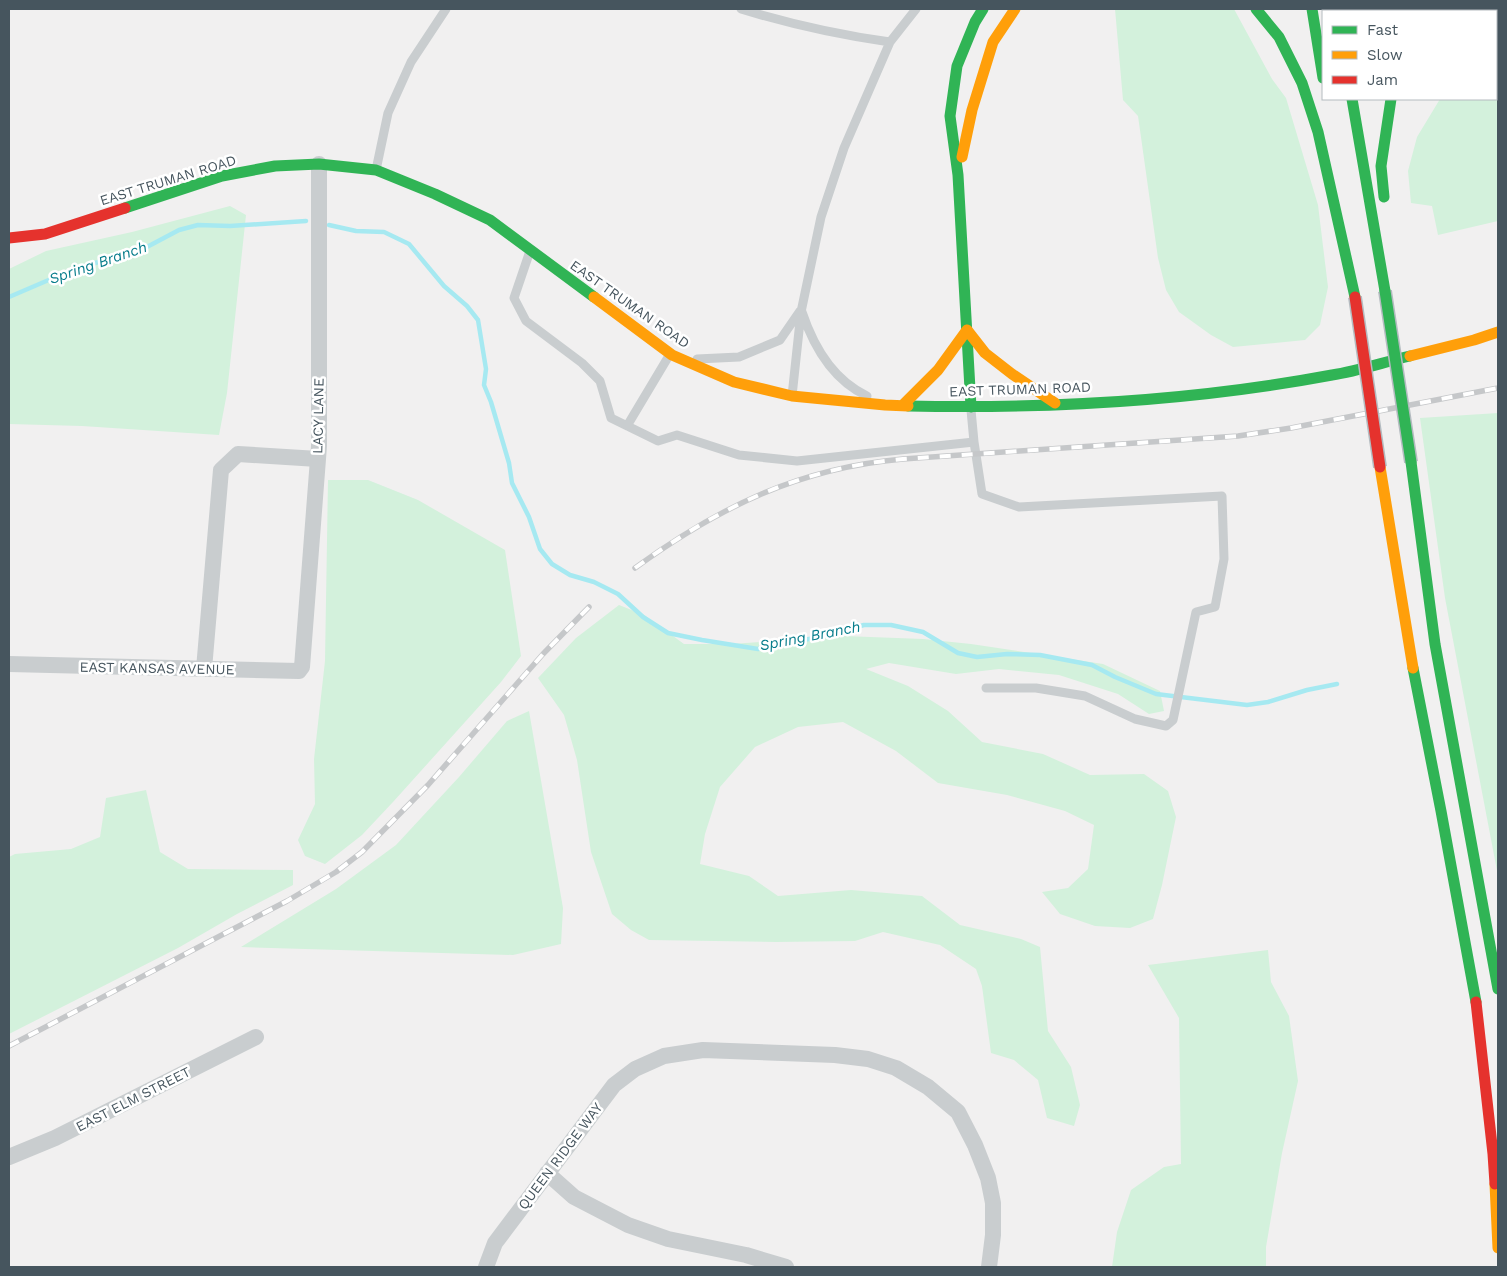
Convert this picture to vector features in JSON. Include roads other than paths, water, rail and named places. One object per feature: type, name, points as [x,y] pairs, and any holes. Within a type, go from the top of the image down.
[{"type":"main road","points":[[971,407],[958,175],[950,116],[957,66],[975,22],[983,9]]},
{"type":"main road","points":[[958,175],[972,110],[994,42],[1015,9]]},
{"type":"main road","points":[[1256,9],[1280,37],[1302,83],[1318,132],[1355,297]]},
{"type":"main road","points":[[1312,9],[1322,72]]},
{"type":"main road","points":[[1352,100],[1385,291],[1411,462],[1435,644],[1498,989]]},
{"type":"main road","points":[[1385,204],[1381,166],[1391,100]]},
{"type":"main road","points":[[1333,146],[1409,650],[1475,997],[1493,1154],[1498,1248]]},
{"type":"main road","name":"EAST TRUMAN ROAD","points":[[9,238],[45,234],[222,176],[275,166],[319,164],[376,170],[435,194],[490,220],[670,353],[682,359],[734,382],[792,396],[885,405],[971,407],[1111,401],[1232,391],[1334,375],[1474,340],[1498,332]]},
{"type":"main road","points":[[1385,291],[1386,233]]},
{"type":"main road","points":[[967,330],[986,353],[1012,374],[1054,403]]},
{"type":"main road","points":[[903,405],[933,378],[952,355],[967,330]]},
{"type":"street","name":"LACY LANE","points":[[302,667],[318,459],[319,164]]},
{"type":"street","points":[[204,669],[221,470],[238,454],[318,459]]},
{"type":"street","name":"EAST KANSAS AVENUE","points":[[9,664],[299,671],[302,667]]},
{"type":"street","name":"EAST ELM STREET","points":[[9,1157],[55,1138],[256,1037]]},
{"type":"street","name":"QUEEN RIDGE WAY","points":[[486,1267],[495,1243],[614,1085],[634,1069],[664,1056],[703,1050],[835,1055],[868,1059],[896,1068],[928,1086],[958,1112],[988,1178],[993,1203],[994,1235],[989,1267]]},
{"type":"street","points":[[547,1174],[574,1196],[628,1224],[668,1239],[746,1255],[786,1267]]},
{"type":"lane","points":[[376,170],[388,113],[411,62],[446,9]]},
{"type":"lane","points":[[741,9],[848,36],[890,42]]},
{"type":"lane","points":[[792,396],[802,309],[824,209],[844,148],[890,42],[916,9]]},
{"type":"lane","points":[[530,251],[514,298],[526,322],[582,363],[600,381],[611,418],[658,441],[677,436],[739,456],[797,461],[974,442]]},
{"type":"lane","points":[[682,359],[739,357],[780,340],[802,309]]},
{"type":"lane","points":[[802,309],[808,331],[820,354],[840,376],[859,392],[885,405]]},
{"type":"lane","points":[[627,426],[670,353]]},
{"type":"lane","points":[[971,407],[982,494],[1019,507],[1222,496],[1224,558],[1215,607],[1196,612],[1173,720],[1166,726],[1135,719],[1085,696],[1036,688],[986,688]]},
{"type":"waterway","name":"Spring Branch","points":[[9,297],[72,270],[145,248],[179,230],[198,225],[230,226],[306,221]]},
{"type":"waterway","name":"Spring Branch","points":[[329,225],[356,231],[384,232],[409,244],[444,286],[467,306],[478,320],[486,369],[484,385],[509,463],[512,483],[529,517],[540,549],[552,564],[570,575],[594,582],[618,594],[643,617],[668,633],[758,649],[824,636],[864,625],[891,625],[923,632],[958,653],[977,657],[1007,654],[1040,655],[1092,665],[1156,694],[1247,705],[1268,702],[1307,690],[1337,684]]},
{"type":"railway","points":[[635,568],[666,546],[729,509],[795,481],[829,471],[903,459],[1238,436],[1291,428],[1498,388]]},
{"type":"railway","points":[[9,1046],[287,901],[336,872],[362,852],[428,785],[543,654],[589,607]]}]
